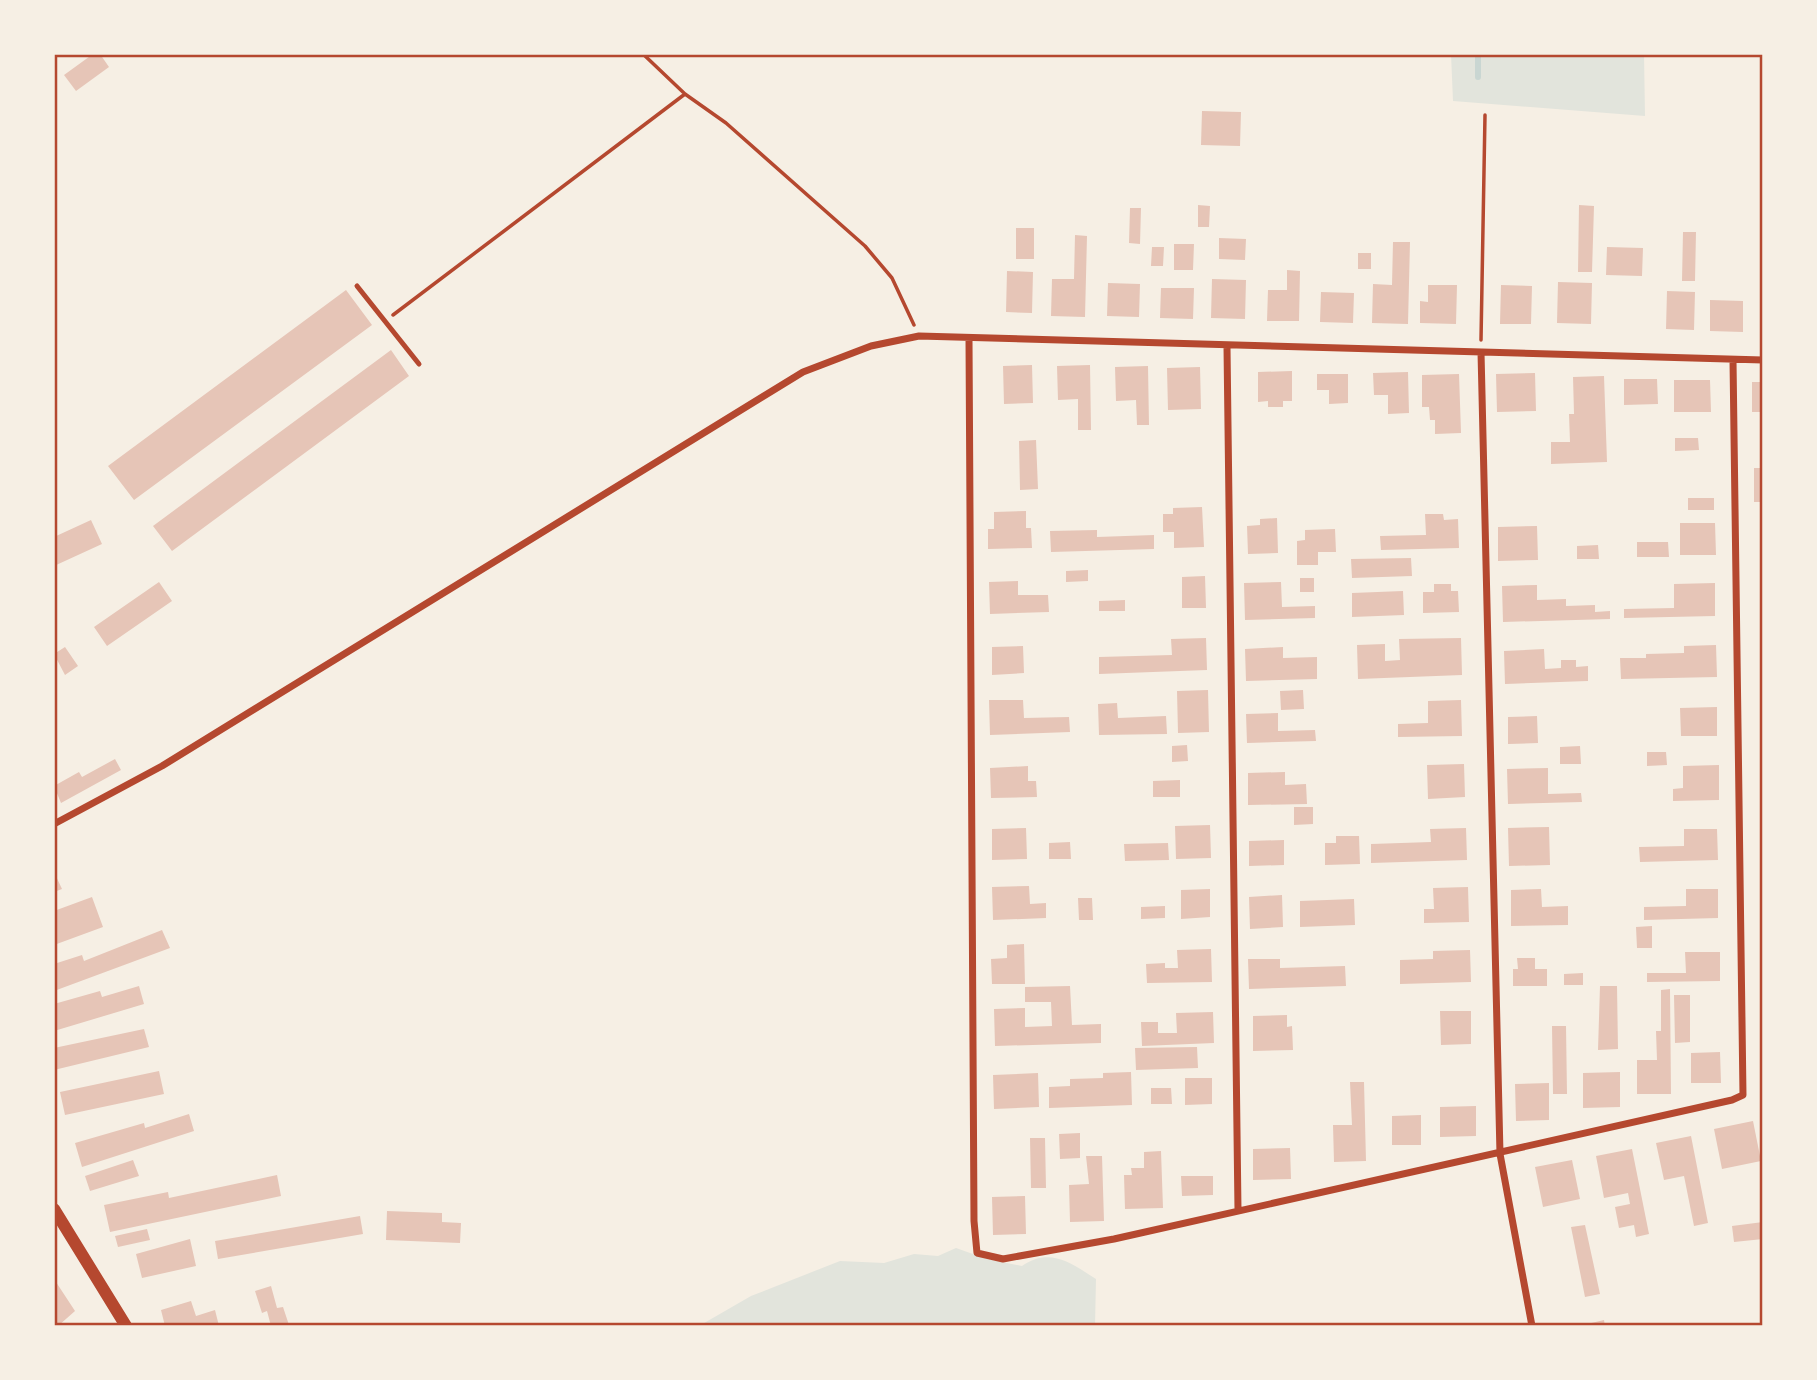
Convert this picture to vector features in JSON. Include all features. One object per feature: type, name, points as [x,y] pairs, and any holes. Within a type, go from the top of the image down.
[{"type":"street","points":[[54,824],[162,766],[803,372],[871,346],[919,336],[1227,347],[1763,360]]},
{"type":"street","points":[[969,339],[977,1253],[1003,1259],[1114,1239],[1500,1154],[1732,1100],[1743,1095],[1733,360]]},
{"type":"street","points":[[1227,347],[1238,1210]]},
{"type":"street","points":[[1481,352],[1500,1154],[1532,1326]]},
{"type":"street","points":[[54,1209],[126,1326]]},
{"type":"lane","points":[[357,286],[419,364]]},
{"type":"path","points":[[643,54],[685,94],[726,123],[865,246],[892,278],[919,336]]},
{"type":"path","points":[[385,321],[685,94]]},
{"type":"path","points":[[1481,352],[1485,115]]},
{"type":"shaded area","points":[[1451,54],[1644,54],[1645,116],[1453,101]]},
{"type":"shaded area","points":[[956,1248],[987,1259],[1022,1266],[1032,1260],[1051,1258],[1060,1259],[1078,1268],[1096,1279],[1095,1326],[699,1326],[751,1296],[840,1261],[884,1263],[914,1254],[938,1256]]},
{"type":"building","points":[[93,54],[100,54],[109,67],[76,91],[64,75]]},
{"type":"building","points":[[1202,111],[1241,112],[1240,146],[1201,145]]},
{"type":"building","points":[[1198,205],[1210,206],[1209,227],[1198,227]]},
{"type":"building","points":[[1579,205],[1594,206],[1592,272],[1578,272]]},
{"type":"building","points":[[1130,208],[1141,208],[1140,244],[1129,243]]},
{"type":"building","points":[[1016,228],[1034,228],[1034,259],[1016,259]]},
{"type":"building","points":[[1683,232],[1696,232],[1695,281],[1682,281]]},
{"type":"building","points":[[1075,235],[1087,236],[1085,317],[1051,316],[1052,279],[1074,279]]},
{"type":"building","points":[[1219,238],[1246,239],[1245,260],[1219,259]]},
{"type":"building","points":[[1393,242],[1410,242],[1408,324],[1372,323],[1373,284],[1392,285]]},
{"type":"building","points":[[1174,244],[1194,244],[1193,270],[1174,270]]},
{"type":"building","points":[[1152,247],[1164,247],[1163,266],[1151,266]]},
{"type":"building","points":[[1607,247],[1643,248],[1642,276],[1606,275]]},
{"type":"building","points":[[1358,253],[1371,253],[1371,269],[1358,269]]},
{"type":"building","points":[[1287,270],[1300,271],[1299,321],[1267,321],[1268,290],[1287,290]]},
{"type":"building","points":[[1007,271],[1033,272],[1032,313],[1006,312]]},
{"type":"building","points":[[1212,279],[1246,280],[1245,319],[1211,318]]},
{"type":"building","points":[[1558,282],[1592,283],[1591,324],[1557,323]]},
{"type":"building","points":[[1108,283],[1140,284],[1139,317],[1107,316]]},
{"type":"building","points":[[1428,285],[1457,285],[1456,324],[1420,323],[1420,301],[1428,302]]},
{"type":"building","points":[[1501,285],[1532,286],[1531,324],[1500,324]]},
{"type":"building","points":[[1161,288],[1194,288],[1193,319],[1160,318]]},
{"type":"building","points":[[346,290],[372,325],[134,500],[108,466]]},
{"type":"building","points":[[1667,291],[1695,292],[1694,330],[1666,329]]},
{"type":"building","points":[[1321,292],[1354,293],[1353,323],[1320,322]]},
{"type":"building","points":[[1710,300],[1743,301],[1743,332],[1710,331]]},
{"type":"building","points":[[391,350],[409,376],[172,551],[153,526]]},
{"type":"building","points":[[1032,365],[1033,403],[1004,404],[1003,366]]},
{"type":"building","points":[[1090,365],[1091,430],[1078,430],[1078,399],[1058,400],[1057,366]]},
{"type":"building","points":[[1148,366],[1149,425],[1137,425],[1136,400],[1116,401],[1115,367]]},
{"type":"building","points":[[1200,367],[1201,409],[1168,410],[1167,368]]},
{"type":"building","points":[[1292,371],[1292,401],[1283,401],[1283,407],[1268,407],[1268,401],[1258,402],[1258,372]]},
{"type":"building","points":[[1408,372],[1409,413],[1388,414],[1388,395],[1374,395],[1373,373]]},
{"type":"building","points":[[1535,373],[1536,411],[1497,412],[1496,374]]},
{"type":"building","points":[[1317,374],[1348,374],[1348,403],[1329,404],[1329,390],[1317,390]]},
{"type":"building","points":[[1459,374],[1461,433],[1435,434],[1435,420],[1430,420],[1429,407],[1422,407],[1422,375]]},
{"type":"building","points":[[1604,376],[1607,462],[1551,464],[1551,442],[1570,442],[1569,414],[1574,414],[1573,377]]},
{"type":"building","points":[[1624,379],[1657,379],[1658,404],[1624,405]]},
{"type":"building","points":[[1674,380],[1710,380],[1711,412],[1674,412]]},
{"type":"building","points":[[1752,382],[1763,382],[1763,412],[1752,412]]},
{"type":"building","points":[[1675,438],[1698,438],[1699,450],[1675,451]]},
{"type":"building","points":[[1036,440],[1038,489],[1020,490],[1019,441]]},
{"type":"building","points":[[1754,468],[1763,468],[1763,502],[1754,502]]},
{"type":"building","points":[[1688,498],[1714,498],[1714,510],[1688,510]]},
{"type":"building","points":[[1202,507],[1204,547],[1174,548],[1174,532],[1163,532],[1163,514],[1173,514],[1173,508]]},
{"type":"building","points":[[1026,511],[1026,528],[1031,528],[1032,548],[988,549],[988,529],[994,529],[994,512]]},
{"type":"building","points":[[1425,514],[1443,514],[1444,520],[1458,519],[1459,548],[1381,550],[1380,536],[1426,535]]},
{"type":"building","points":[[1277,518],[1278,553],[1248,554],[1247,526],[1260,525],[1260,519]]},
{"type":"building","points":[[91,520],[102,544],[54,566],[54,537]]},
{"type":"building","points":[[1680,523],[1715,523],[1716,555],[1680,555]]},
{"type":"building","points":[[1537,526],[1538,560],[1498,561],[1498,527]]},
{"type":"building","points":[[1335,529],[1336,552],[1318,552],[1318,565],[1297,565],[1297,541],[1305,540],[1305,530]]},
{"type":"building","points":[[1097,530],[1097,537],[1154,535],[1154,549],[1051,552],[1050,531]]},
{"type":"building","points":[[1637,542],[1668,542],[1669,557],[1637,557]]},
{"type":"building","points":[[1598,545],[1599,559],[1577,559],[1577,546]]},
{"type":"building","points":[[1411,558],[1412,576],[1352,578],[1351,559]]},
{"type":"building","points":[[1088,570],[1088,581],[1066,582],[1066,571]]},
{"type":"building","points":[[1205,576],[1206,608],[1182,608],[1182,577]]},
{"type":"building","points":[[1300,578],[1314,578],[1314,592],[1300,592]]},
{"type":"building","points":[[1018,581],[1018,595],[1048,595],[1049,612],[990,614],[989,582]]},
{"type":"building","points":[[159,582],[172,601],[107,646],[94,627]]},
{"type":"building","points":[[1281,582],[1282,607],[1315,606],[1315,618],[1245,620],[1244,583]]},
{"type":"building","points":[[1715,583],[1715,616],[1624,618],[1624,609],[1674,608],[1674,584]]},
{"type":"building","points":[[1434,584],[1451,584],[1451,591],[1458,591],[1459,612],[1423,613],[1423,592],[1434,592]]},
{"type":"building","points":[[1537,585],[1537,600],[1566,599],[1566,606],[1595,605],[1595,612],[1610,611],[1610,619],[1503,622],[1502,586]]},
{"type":"building","points":[[1403,591],[1404,615],[1352,617],[1352,593]]},
{"type":"building","points":[[1125,600],[1125,611],[1099,611],[1099,601]]},
{"type":"building","points":[[1206,638],[1207,670],[1099,674],[1099,657],[1172,655],[1171,639]]},
{"type":"building","points":[[1461,638],[1462,675],[1358,679],[1357,645],[1385,644],[1385,661],[1400,660],[1399,639]]},
{"type":"building","points":[[1716,645],[1717,677],[1621,679],[1620,658],[1684,653],[1684,646]]},
{"type":"building","points":[[1023,646],[1024,673],[992,675],[992,647]]},
{"type":"building","points":[[65,647],[78,666],[65,675],[54,654]]},
{"type":"building","points":[[1283,647],[1283,658],[1317,657],[1317,679],[1246,681],[1245,649]]},
{"type":"building","points":[[1544,649],[1545,669],[1561,668],[1561,660],[1576,660],[1576,667],[1588,666],[1588,681],[1505,684],[1504,651]]},
{"type":"building","points":[[1208,690],[1209,732],[1178,733],[1177,691]]},
{"type":"building","points":[[1303,690],[1304,709],[1281,710],[1280,691]]},
{"type":"building","points":[[989,700],[1023,700],[1024,718],[1069,717],[1070,732],[990,735]]},
{"type":"building","points":[[1461,700],[1462,736],[1398,737],[1398,724],[1428,723],[1428,701]]},
{"type":"building","points":[[1117,703],[1118,718],[1166,716],[1167,734],[1099,735],[1098,704]]},
{"type":"building","points":[[1717,707],[1717,736],[1681,736],[1680,708]]},
{"type":"building","points":[[1278,713],[1278,731],[1315,730],[1316,741],[1247,743],[1246,714]]},
{"type":"building","points":[[1537,716],[1538,743],[1508,744],[1508,717]]},
{"type":"building","points":[[1187,745],[1188,761],[1172,762],[1172,746]]},
{"type":"building","points":[[1580,746],[1581,764],[1560,764],[1560,747]]},
{"type":"building","points":[[1647,752],[1666,752],[1667,765],[1647,766]]},
{"type":"building","points":[[115,759],[121,770],[61,803],[54,786],[79,772],[82,777]]},
{"type":"building","points":[[1464,764],[1465,797],[1428,799],[1427,765]]},
{"type":"building","points":[[1719,765],[1719,800],[1673,801],[1673,789],[1683,788],[1683,766]]},
{"type":"building","points":[[1028,766],[1028,781],[1036,781],[1037,797],[991,798],[990,768]]},
{"type":"building","points":[[1548,768],[1548,794],[1581,793],[1582,802],[1508,804],[1507,769]]},
{"type":"building","points":[[1285,772],[1285,785],[1306,784],[1307,804],[1248,805],[1248,773]]},
{"type":"building","points":[[1180,780],[1180,797],[1153,797],[1153,781]]},
{"type":"building","points":[[1294,807],[1313,807],[1313,824],[1294,825]]},
{"type":"building","points":[[1210,825],[1211,858],[1176,859],[1175,826]]},
{"type":"building","points":[[1549,827],[1550,865],[1509,866],[1508,828]]},
{"type":"building","points":[[1026,828],[1027,859],[992,860],[992,829]]},
{"type":"building","points":[[1466,828],[1467,860],[1371,863],[1371,844],[1431,842],[1430,829]]},
{"type":"building","points":[[1684,829],[1717,829],[1718,860],[1640,862],[1639,847],[1684,846]]},
{"type":"building","points":[[1336,836],[1359,836],[1360,864],[1325,865],[1325,843],[1336,843]]},
{"type":"building","points":[[1284,840],[1284,865],[1249,866],[1249,841]]},
{"type":"building","points":[[1070,842],[1071,859],[1049,859],[1049,843]]},
{"type":"building","points":[[1168,843],[1169,860],[1125,861],[1124,844]]},
{"type":"building","points":[[54,872],[62,889],[54,892]]},
{"type":"building","points":[[1029,886],[1030,904],[1046,903],[1046,918],[993,920],[992,887]]},
{"type":"building","points":[[1468,887],[1469,922],[1424,923],[1424,909],[1434,909],[1433,888]]},
{"type":"building","points":[[1210,889],[1210,917],[1181,919],[1181,890]]},
{"type":"building","points":[[1541,889],[1542,907],[1568,906],[1568,925],[1511,926],[1511,890]]},
{"type":"building","points":[[1686,889],[1718,889],[1718,918],[1644,920],[1644,907],[1686,906]]},
{"type":"building","points":[[1282,895],[1283,927],[1250,929],[1249,897]]},
{"type":"building","points":[[92,897],[103,927],[54,945],[54,911]]},
{"type":"building","points":[[1078,898],[1092,898],[1093,920],[1079,920]]},
{"type":"building","points":[[1354,899],[1355,925],[1300,927],[1300,901]]},
{"type":"building","points":[[1165,906],[1165,918],[1141,919],[1141,907]]},
{"type":"building","points":[[1652,926],[1652,948],[1637,948],[1636,927]]},
{"type":"building","points":[[162,930],[170,948],[54,991],[54,964],[82,955],[84,961]]},
{"type":"building","points":[[1024,944],[1025,984],[992,984],[991,959],[1007,958],[1007,945]]},
{"type":"building","points":[[1211,949],[1212,982],[1147,983],[1146,964],[1165,963],[1165,968],[1178,968],[1177,950]]},
{"type":"building","points":[[1470,950],[1471,982],[1400,984],[1400,960],[1433,959],[1433,951]]},
{"type":"building","points":[[1685,952],[1720,952],[1720,981],[1647,982],[1647,973],[1686,973]]},
{"type":"building","points":[[1517,958],[1535,958],[1535,969],[1547,969],[1547,986],[1513,986],[1513,969],[1518,969]]},
{"type":"building","points":[[1248,959],[1280,959],[1280,968],[1345,966],[1346,986],[1249,989]]},
{"type":"building","points":[[1583,973],[1583,985],[1564,985],[1564,974]]},
{"type":"building","points":[[139,986],[144,1004],[54,1031],[54,1004],[100,991],[102,997]]},
{"type":"building","points":[[1070,986],[1072,1025],[1101,1024],[1101,1043],[995,1046],[994,1009],[1025,1008],[1025,1027],[1052,1026],[1051,1002],[1025,1002],[1025,987]]},
{"type":"building","points":[[1600,986],[1617,986],[1618,1049],[1598,1050]]},
{"type":"building","points":[[1670,989],[1671,1094],[1637,1094],[1637,1060],[1657,1060],[1656,1031],[1661,1031],[1661,990]]},
{"type":"building","points":[[1674,995],[1690,995],[1690,1042],[1675,1043]]},
{"type":"building","points":[[1440,1011],[1471,1011],[1471,1044],[1441,1045]]},
{"type":"building","points":[[1213,1012],[1214,1043],[1142,1046],[1141,1022],[1158,1022],[1158,1033],[1177,1033],[1176,1013]]},
{"type":"building","points":[[1287,1015],[1287,1027],[1292,1026],[1293,1050],[1253,1051],[1253,1016]]},
{"type":"building","points":[[1552,1026],[1566,1026],[1567,1094],[1553,1094]]},
{"type":"building","points":[[144,1029],[149,1047],[54,1070],[54,1048]]},
{"type":"building","points":[[1197,1047],[1198,1068],[1136,1070],[1135,1048]]},
{"type":"building","points":[[1720,1052],[1721,1083],[1691,1083],[1691,1053]]},
{"type":"building","points":[[159,1071],[164,1094],[65,1115],[60,1092]]},
{"type":"building","points":[[1131,1072],[1132,1105],[1049,1108],[1049,1087],[1070,1086],[1070,1079],[1103,1078],[1103,1073]]},
{"type":"building","points":[[1620,1072],[1620,1107],[1583,1108],[1583,1073]]},
{"type":"building","points":[[1038,1073],[1039,1107],[994,1109],[993,1075]]},
{"type":"building","points":[[1185,1078],[1212,1078],[1212,1104],[1185,1105]]},
{"type":"building","points":[[1350,1082],[1364,1082],[1366,1161],[1334,1162],[1333,1125],[1352,1125]]},
{"type":"building","points":[[1549,1083],[1549,1120],[1516,1121],[1515,1084]]},
{"type":"building","points":[[1151,1088],[1171,1088],[1172,1104],[1151,1104]]},
{"type":"building","points":[[1476,1106],[1476,1136],[1440,1137],[1440,1107]]},
{"type":"building","points":[[189,1114],[194,1131],[82,1167],[75,1143],[144,1123],[145,1128]]},
{"type":"building","points":[[1421,1115],[1421,1145],[1392,1145],[1392,1116]]},
{"type":"building","points":[[1753,1121],[1761,1161],[1722,1169],[1714,1129]]},
{"type":"building","points":[[1080,1133],[1080,1158],[1060,1159],[1059,1134]]},
{"type":"building","points":[[1691,1136],[1708,1223],[1694,1226],[1684,1176],[1664,1180],[1656,1143]]},
{"type":"building","points":[[1030,1138],[1045,1138],[1046,1188],[1031,1188]]},
{"type":"building","points":[[1290,1148],[1291,1179],[1253,1180],[1253,1149]]},
{"type":"building","points":[[1632,1149],[1649,1234],[1636,1237],[1634,1225],[1619,1228],[1615,1207],[1630,1204],[1628,1193],[1604,1198],[1596,1156]]},
{"type":"building","points":[[1161,1151],[1163,1208],[1125,1209],[1124,1175],[1132,1175],[1131,1168],[1144,1168],[1144,1152]]},
{"type":"building","points":[[1086,1156],[1102,1156],[1104,1221],[1070,1222],[1069,1185],[1089,1184]]},
{"type":"building","points":[[133,1160],[139,1176],[90,1191],[85,1176]]},
{"type":"building","points":[[1572,1160],[1580,1199],[1543,1207],[1535,1167]]},
{"type":"building","points":[[277,1175],[281,1196],[110,1232],[104,1205],[168,1192],[169,1198]]},
{"type":"building","points":[[1181,1176],[1213,1176],[1213,1195],[1182,1196]]},
{"type":"building","points":[[1025,1196],[1026,1234],[993,1235],[992,1197]]},
{"type":"building","points":[[387,1211],[442,1213],[442,1222],[461,1223],[460,1243],[386,1240]]},
{"type":"building","points":[[360,1216],[363,1234],[218,1259],[215,1241]]},
{"type":"building","points":[[1763,1222],[1763,1239],[1734,1242],[1732,1226]]},
{"type":"building","points":[[1585,1225],[1600,1294],[1585,1297],[1571,1227]]},
{"type":"building","points":[[147,1229],[150,1240],[118,1247],[115,1236]]},
{"type":"building","points":[[190,1239],[196,1266],[142,1278],[136,1254]]},
{"type":"building","points":[[56,1282],[75,1311],[58,1326],[54,1326]]},
{"type":"building","points":[[271,1286],[277,1308],[283,1307],[289,1325],[271,1326],[267,1311],[262,1313],[255,1291]]},
{"type":"building","points":[[191,1301],[196,1316],[215,1310],[219,1326],[165,1326],[161,1310]]},
{"type":"building","points":[[1604,1320],[1605,1326],[1583,1326],[1583,1325]]},
{"type":"waterway","points":[[1478,54],[1478,77]]}]
